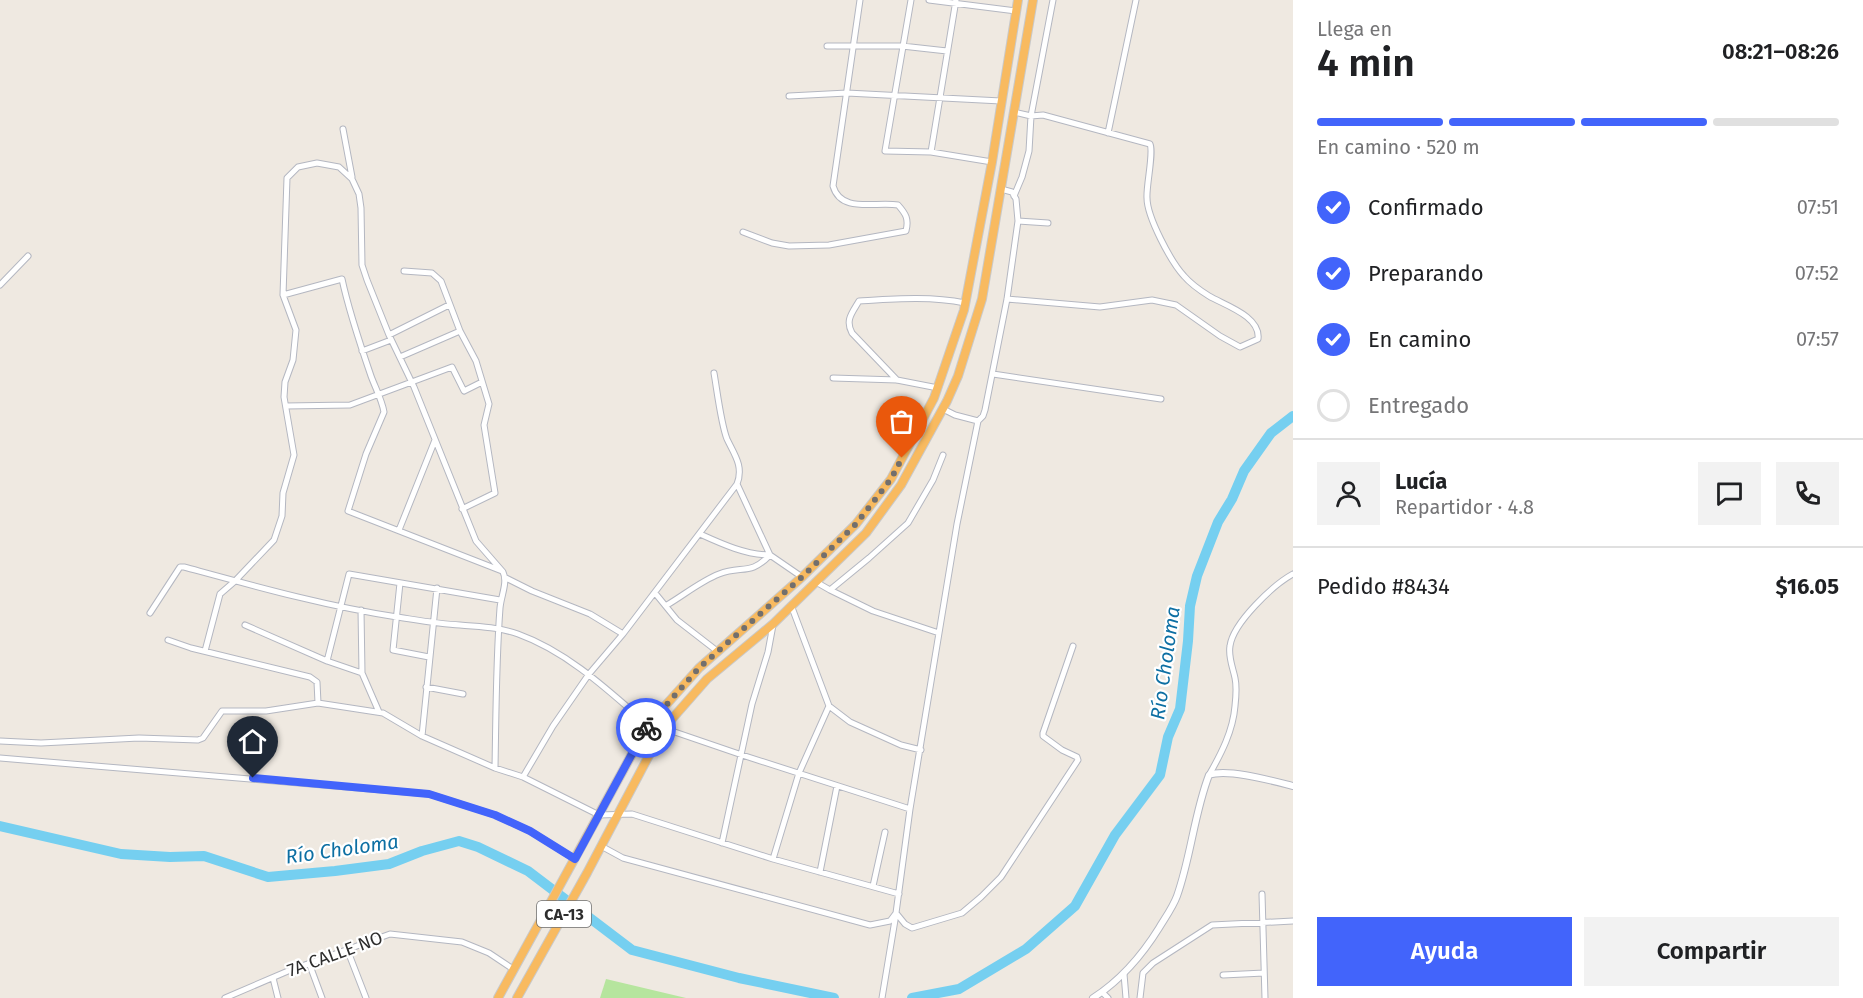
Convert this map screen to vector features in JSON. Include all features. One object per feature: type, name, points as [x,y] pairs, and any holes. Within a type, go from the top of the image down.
[{"type":"highway","name":"CA-13","points":[[498,998],[648,725],[699,668],[802,577],[856,524],[891,479],[938,388],[958,330],[992,162],[1018,0]]},
{"type":"highway","name":"CA-13","points":[[517,998],[654,746],[671,720],[707,679],[773,624],[866,533],[901,485],[943,409],[958,376],[982,299],[1033,0]]},
{"type":"street","points":[[743,232],[772,243],[789,246],[829,245],[906,231],[908,221],[905,212],[898,205],[850,204],[841,200],[833,186],[860,0]]},
{"type":"street","points":[[911,0],[885,151],[931,152],[992,162]]},
{"type":"street","points":[[929,0],[956,1],[1016,11]]},
{"type":"street","points":[[1014,196],[1029,151],[1031,116],[1053,0]]},
{"type":"street","points":[[1108,133],[1136,0]]},
{"type":"street","points":[[931,152],[956,1]]},
{"type":"street","points":[[827,46],[902,46],[947,51]]},
{"type":"street","points":[[789,96],[847,93],[894,94],[1001,101]]},
{"type":"street","points":[[1007,299],[1100,307],[1152,300],[1176,305],[1240,347],[1258,339],[1254,324],[1236,309],[1210,296],[1184,277],[1167,250],[1156,230],[1146,202],[1147,176],[1152,151],[1150,144],[1043,115],[1031,116],[1014,112]]},
{"type":"street","points":[[343,129],[352,179],[361,208],[362,265],[476,541],[505,575]]},
{"type":"street","points":[[205,651],[220,594],[236,581],[274,540],[282,516],[283,493],[294,455],[286,406],[285,382],[293,360],[296,330],[283,295],[287,178],[298,167],[317,163],[339,167],[352,179]]},
{"type":"street","points":[[882,998],[910,809],[957,524],[978,422],[983,416],[993,375],[1007,299],[1018,221],[1012,192],[1001,189]]},
{"type":"street","points":[[1018,221],[1048,224]]},
{"type":"street","points":[[0,285],[28,256]]},
{"type":"street","points":[[404,272],[432,273],[441,281],[460,330],[476,360],[489,404],[484,425],[495,493],[462,509]]},
{"type":"street","points":[[283,295],[342,279],[362,351],[383,406],[384,412],[366,454],[348,511],[476,562],[532,591],[590,614],[623,634]]},
{"type":"street","points":[[897,380],[848,326],[848,319],[859,301],[948,300],[965,303]]},
{"type":"street","points":[[362,351],[449,305]]},
{"type":"street","points":[[400,357],[460,330]]},
{"type":"street","points":[[286,406],[350,405],[452,367],[464,391],[482,382]]},
{"type":"street","points":[[523,777],[553,726],[589,674],[655,593],[737,484],[740,476],[737,458],[727,439],[714,373]]},
{"type":"street","points":[[993,375],[1161,399]]},
{"type":"street","points":[[833,378],[897,380],[938,388]]},
{"type":"street","points":[[943,409],[978,422]]},
{"type":"street","points":[[399,530],[435,440]]},
{"type":"street","points":[[830,590],[908,523],[933,480],[943,455]]},
{"type":"street","points":[[737,484],[770,555],[802,577]]},
{"type":"street","points":[[700,534],[753,554],[770,555]]},
{"type":"street","points":[[667,605],[712,577],[759,566],[770,555]]},
{"type":"street","points":[[150,613],[180,567],[395,617],[498,628],[520,635],[552,651],[589,674],[648,725]]},
{"type":"street","points":[[1093,998],[1124,974],[1148,946],[1176,898],[1202,793],[1228,738],[1235,708],[1236,680],[1231,663],[1230,647],[1233,634],[1275,587],[1293,573]]},
{"type":"street","points":[[327,661],[349,574],[500,600]]},
{"type":"street","points":[[495,768],[498,628],[505,575]]},
{"type":"street","points":[[816,582],[873,611],[939,633]]},
{"type":"street","points":[[400,583],[393,650],[429,657]]},
{"type":"street","points":[[422,736],[437,588]]},
{"type":"street","points":[[655,593],[683,625],[717,651]]},
{"type":"street","points":[[791,605],[829,706],[850,722],[901,745],[921,750]]},
{"type":"street","points":[[361,610],[362,673],[379,712]]},
{"type":"street","points":[[722,843],[773,624]]},
{"type":"street","points":[[245,626],[327,661],[362,673]]},
{"type":"street","points":[[168,640],[310,677],[318,682],[318,703]]},
{"type":"street","points":[[896,913],[904,924],[912,928],[962,913],[1001,877],[1078,760],[1077,757],[1062,750],[1042,733],[1073,646]]},
{"type":"street","points":[[426,687],[463,694]]},
{"type":"street","points":[[0,741],[41,743],[139,738],[198,740],[203,738],[222,711],[266,711],[318,703],[379,712],[422,736],[495,768],[523,777],[599,815],[632,814],[722,843],[899,894]]},
{"type":"street","points":[[773,858],[799,773],[829,706]]},
{"type":"street","points":[[666,729],[910,809]]},
{"type":"street","points":[[0,758],[429,794],[495,815],[530,831],[573,862]]},
{"type":"street","points":[[1209,775],[1217,772],[1230,772],[1293,786]]},
{"type":"street","points":[[820,872],[837,786]]},
{"type":"street","points":[[873,886],[885,832]]},
{"type":"street","points":[[601,846],[623,858],[870,925],[890,921],[896,913]]},
{"type":"street","points":[[1262,894],[1265,998]]},
{"type":"street","points":[[1140,998],[1143,974],[1153,963],[1212,926],[1293,921]]},
{"type":"street","name":"7A CALLE NO","points":[[225,998],[309,963],[390,934],[462,942],[489,952],[513,969]]},
{"type":"street","points":[[347,949],[366,998]]},
{"type":"street","points":[[309,963],[322,998]]},
{"type":"street","points":[[1223,975],[1264,973]]},
{"type":"street","points":[[1124,974],[1126,998]]},
{"type":"street","points":[[273,978],[278,998]]},
{"type":"street","points":[[1102,992],[1108,998]]},
{"type":"green space","points":[[606,979],[686,998],[600,998]]},
{"type":"waterway","name":"Río Choloma","points":[[912,998],[959,989],[1026,949],[1075,906],[1115,835],[1160,775],[1168,737],[1180,709],[1190,606],[1197,576],[1218,522],[1232,499],[1244,471],[1271,433],[1293,416]]},
{"type":"waterway","name":"Río Choloma","points":[[0,826],[121,854],[170,857],[204,856],[268,877],[389,864],[422,851],[459,841],[478,847],[528,871],[632,950],[739,978],[834,998]]},
{"type":"way so far","points":[[646,728],[699,668],[802,577],[856,524],[891,479],[902,458]]},
{"type":"route","points":[[253,778],[429,794],[495,815],[530,831],[575,859],[646,728]]}]
